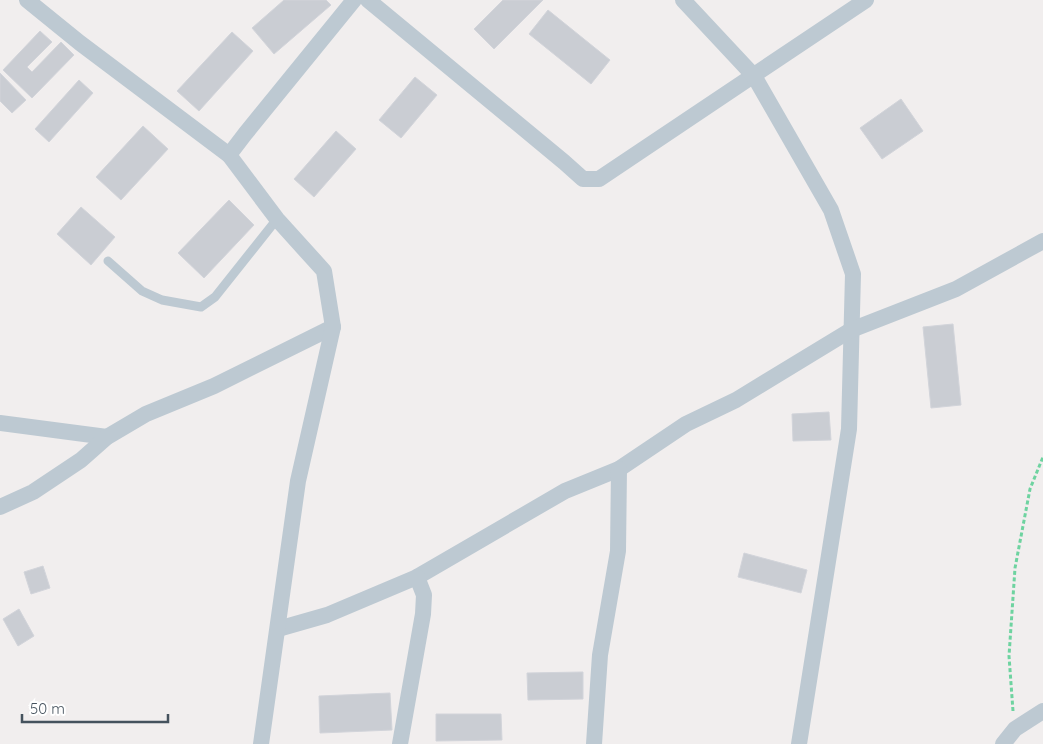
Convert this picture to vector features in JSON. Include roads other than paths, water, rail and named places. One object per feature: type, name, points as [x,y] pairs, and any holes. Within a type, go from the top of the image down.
[{"type":"street","points":[[26,0],[229,156],[277,219],[324,271],[333,327],[298,480],[261,744]]},
{"type":"street","points":[[229,156],[251,126],[354,0]]},
{"type":"street","points":[[368,0],[564,162],[583,180],[599,179],[754,76],[844,6],[866,0]]},
{"type":"street","points":[[683,0],[754,76],[831,210],[853,274],[849,429],[800,744]]},
{"type":"street","points":[[278,629],[327,615],[417,577],[565,491],[620,469],[686,424],[736,400],[851,330],[956,289],[1043,241]]},
{"type":"street","points":[[0,507],[33,492],[81,460],[107,437],[146,414],[214,386],[257,363],[333,327]]},
{"type":"street","points":[[0,423],[107,437]]},
{"type":"street","points":[[594,744],[600,655],[618,551],[620,469]]},
{"type":"street","points":[[400,744],[423,614],[424,595],[417,577]]},
{"type":"street","points":[[1003,744],[1015,729],[1043,711]]},
{"type":"lane","points":[[108,261],[142,291],[162,300],[201,307],[215,297],[277,219]]}]
